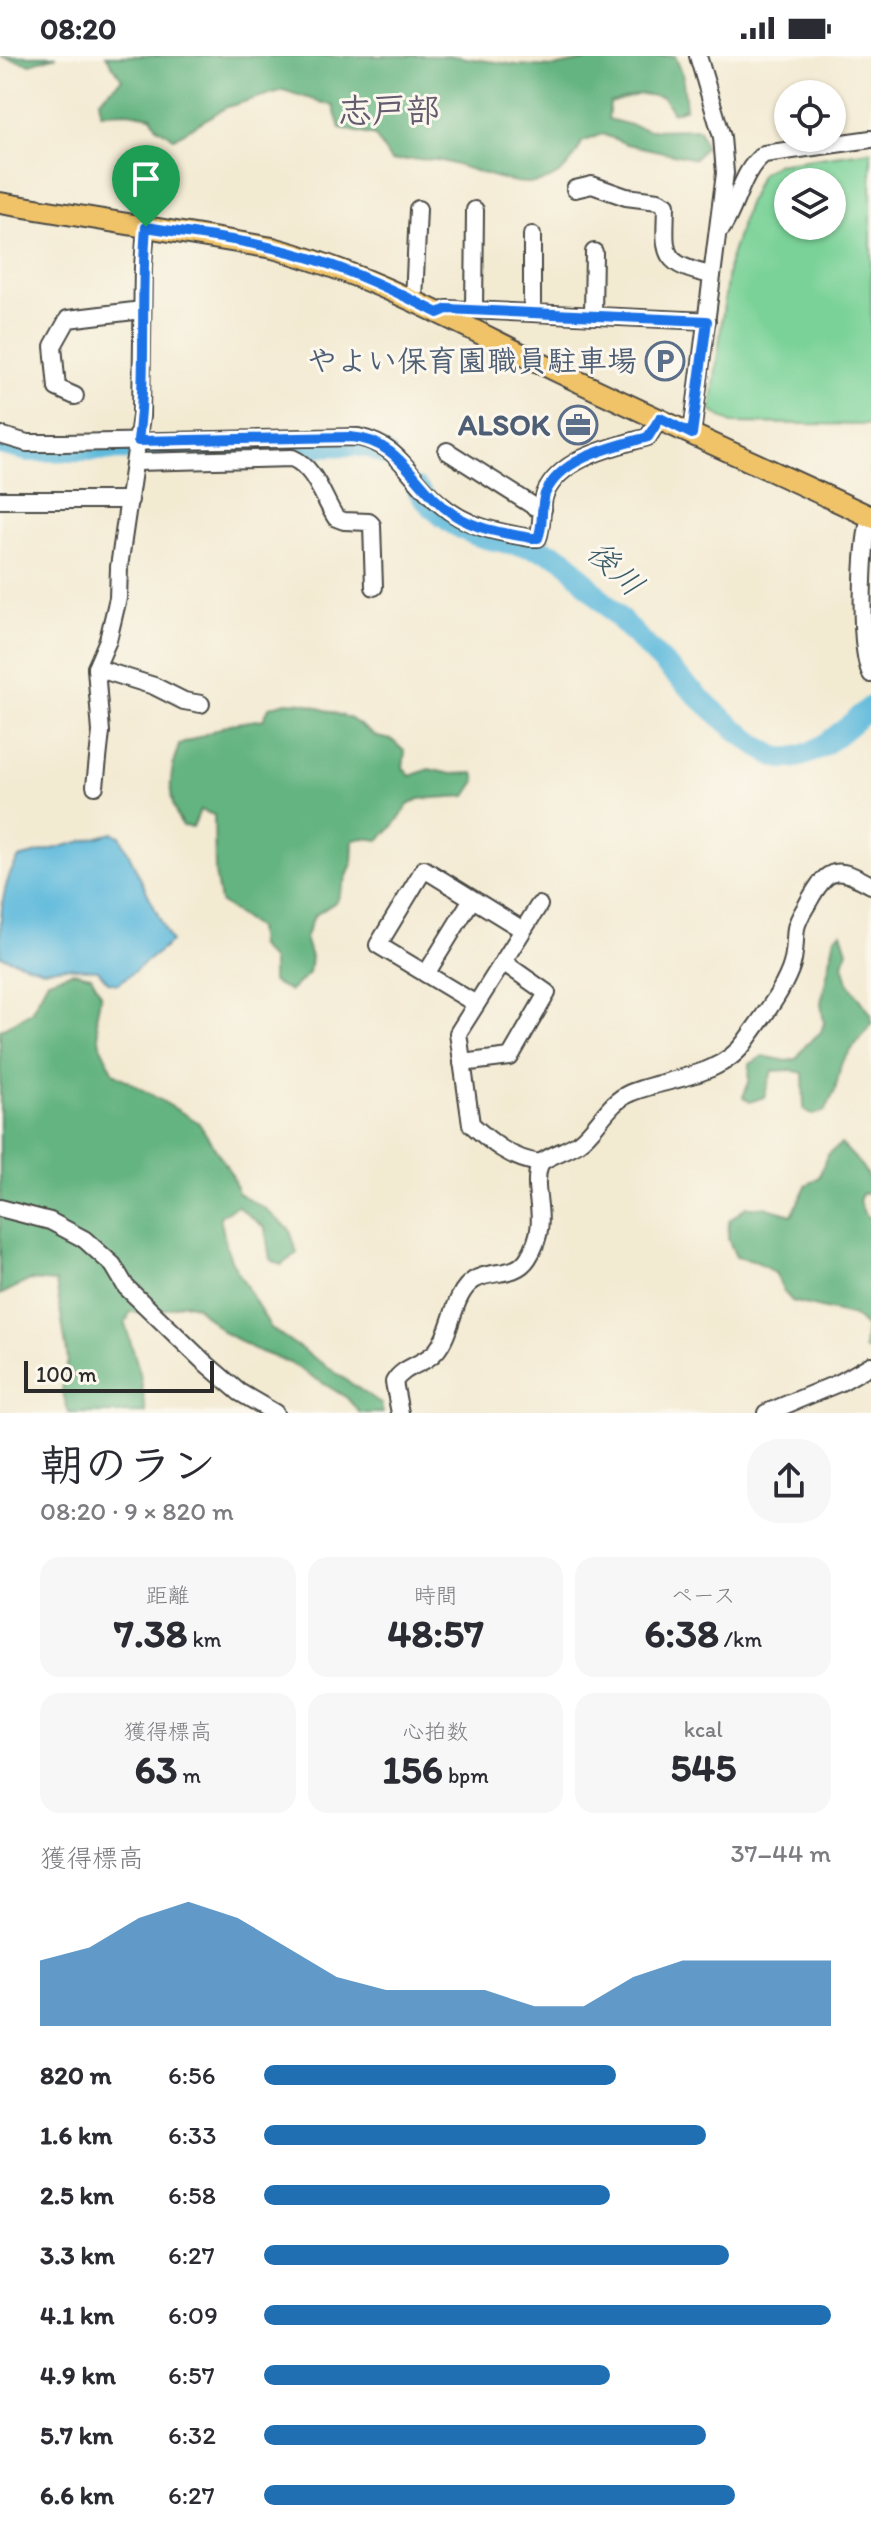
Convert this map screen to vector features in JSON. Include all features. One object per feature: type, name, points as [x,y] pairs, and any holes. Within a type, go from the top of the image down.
[{"type":"main road","points":[[0,203],[297,254],[376,283],[871,517]]},
{"type":"street","points":[[692,434],[725,158],[722,137],[698,56]]},
{"type":"street","points":[[717,235],[728,219],[744,179],[756,160],[764,154],[871,139]]},
{"type":"street","points":[[575,189],[592,185],[626,197],[666,205],[665,249],[675,264],[712,275]]},
{"type":"street","points":[[414,301],[418,209]]},
{"type":"street","points":[[474,310],[475,210]]},
{"type":"street","points":[[95,786],[101,732],[96,668],[108,640],[116,606],[137,451],[143,384],[142,310],[146,227]]},
{"type":"street","points":[[532,235],[532,312]]},
{"type":"street","points":[[593,314],[594,252]]},
{"type":"street","points":[[438,313],[447,309],[707,321]]},
{"type":"street","points":[[75,396],[57,388],[53,346],[68,319],[142,310]]},
{"type":"street","points":[[137,451],[358,437],[395,453],[436,501],[470,524],[538,538],[547,491],[564,470],[605,449],[648,437],[660,418]]},
{"type":"street","points":[[0,435],[27,443],[292,458],[299,461],[321,488],[336,518],[372,525],[374,587]]},
{"type":"street","points":[[447,451],[535,507],[543,509]]},
{"type":"street","points":[[0,500],[130,500]]},
{"type":"street","points":[[871,517],[865,562],[864,646],[865,661],[871,674]]},
{"type":"street","points":[[96,668],[154,686],[184,701],[201,704]]},
{"type":"street","points":[[476,1004],[378,945],[424,869],[523,930]]},
{"type":"street","points":[[539,905],[458,1033],[471,1124],[495,1145],[517,1158],[540,1163],[576,1145],[616,1101],[706,1070],[742,1047],[791,968],[797,922],[817,887],[827,876],[836,872],[847,872],[871,885]]},
{"type":"street","points":[[426,974],[472,899]]},
{"type":"street","points":[[462,1063],[510,1057],[547,993],[503,962]]},
{"type":"street","points":[[400,1413],[394,1382],[407,1368],[437,1351],[471,1281],[520,1267],[528,1259],[541,1223],[540,1163]]},
{"type":"street","points":[[0,1208],[50,1221],[84,1239],[113,1265],[126,1287],[203,1361],[239,1392],[275,1413]]},
{"type":"street","points":[[766,1413],[841,1382],[871,1365]]},
{"type":"green space","points":[[0,56],[57,56],[30,64]]},
{"type":"green space","points":[[106,56],[452,56],[554,67],[606,56],[675,56],[682,72],[686,108],[673,113],[663,97],[640,94],[610,103],[608,119],[650,130],[699,129],[705,147],[695,159],[627,144],[602,134],[582,142],[570,163],[555,176],[539,182],[521,183],[436,160],[391,161],[375,136],[340,128],[333,106],[283,90],[227,107],[174,138],[157,127],[151,116],[128,112],[101,113],[99,100],[122,79]]},
{"type":"green space","points":[[871,151],[871,425],[732,423],[711,411],[729,263],[760,175],[776,164]]},
{"type":"green space","points":[[286,702],[305,703],[351,719],[377,737],[392,740],[405,752],[403,768],[410,776],[429,769],[451,774],[474,773],[476,781],[466,796],[419,799],[408,805],[379,840],[353,840],[352,864],[337,901],[314,916],[305,938],[311,957],[309,973],[290,991],[272,982],[272,961],[259,947],[257,928],[220,902],[215,873],[214,815],[200,810],[193,827],[182,826],[171,796],[173,766],[179,745],[230,724],[264,719],[269,707]]},
{"type":"green space","points":[[841,932],[847,951],[843,964],[848,982],[871,1014],[871,1024],[841,1064],[835,1091],[825,1111],[812,1115],[804,1110],[803,1073],[790,1070],[772,1071],[764,1097],[750,1102],[743,1097],[749,1082],[750,1064],[763,1056],[787,1061],[796,1059],[821,1032],[824,1023],[821,1003],[835,937]]},
{"type":"green space","points":[[73,972],[91,976],[101,994],[96,1018],[100,1045],[114,1073],[198,1122],[232,1175],[238,1193],[264,1208],[290,1230],[297,1253],[281,1265],[270,1259],[265,1228],[237,1206],[220,1216],[232,1262],[271,1328],[381,1404],[383,1413],[360,1413],[347,1398],[290,1363],[256,1350],[223,1332],[196,1306],[184,1303],[158,1312],[130,1312],[125,1324],[140,1373],[146,1413],[69,1413],[62,1390],[68,1360],[56,1282],[30,1280],[0,1295],[0,1030],[31,1012],[48,980]]},
{"type":"green space","points":[[841,1144],[861,1166],[870,1185],[871,1193],[862,1194],[859,1201],[864,1213],[871,1219],[871,1352],[864,1349],[866,1328],[854,1316],[792,1301],[776,1274],[757,1262],[736,1257],[728,1239],[729,1221],[746,1207],[764,1207],[792,1215],[806,1186],[819,1177],[827,1155]]},
{"type":"water","points":[[113,833],[120,836],[171,942],[118,984],[108,982],[98,970],[64,967],[43,970],[0,956],[5,892],[19,858]]},
{"type":"waterway","name":"後川","points":[[0,444],[29,451],[354,445],[373,448],[386,455]]},
{"type":"waterway","name":"後川","points":[[417,489],[443,516],[463,529],[487,538],[541,550],[565,560],[672,671],[737,731],[764,750],[782,758],[806,754],[830,741],[871,707]]},
{"type":"place","name":"やよい保育園職員駐車場","points":[[665,361]]},
{"type":"place","name":"ALSOK","points":[[578,425]]},
{"type":"district","name":"志戸部","points":[[389,110]]},
{"type":"route","points":[[146,227],[273,248],[309,258],[376,283],[438,313],[447,309],[707,321],[692,434],[660,418],[648,437],[605,449],[564,470],[547,491],[538,538],[487,530],[452,514],[436,501],[395,453],[358,437],[138,441],[143,384],[142,310],[146,227]]}]
